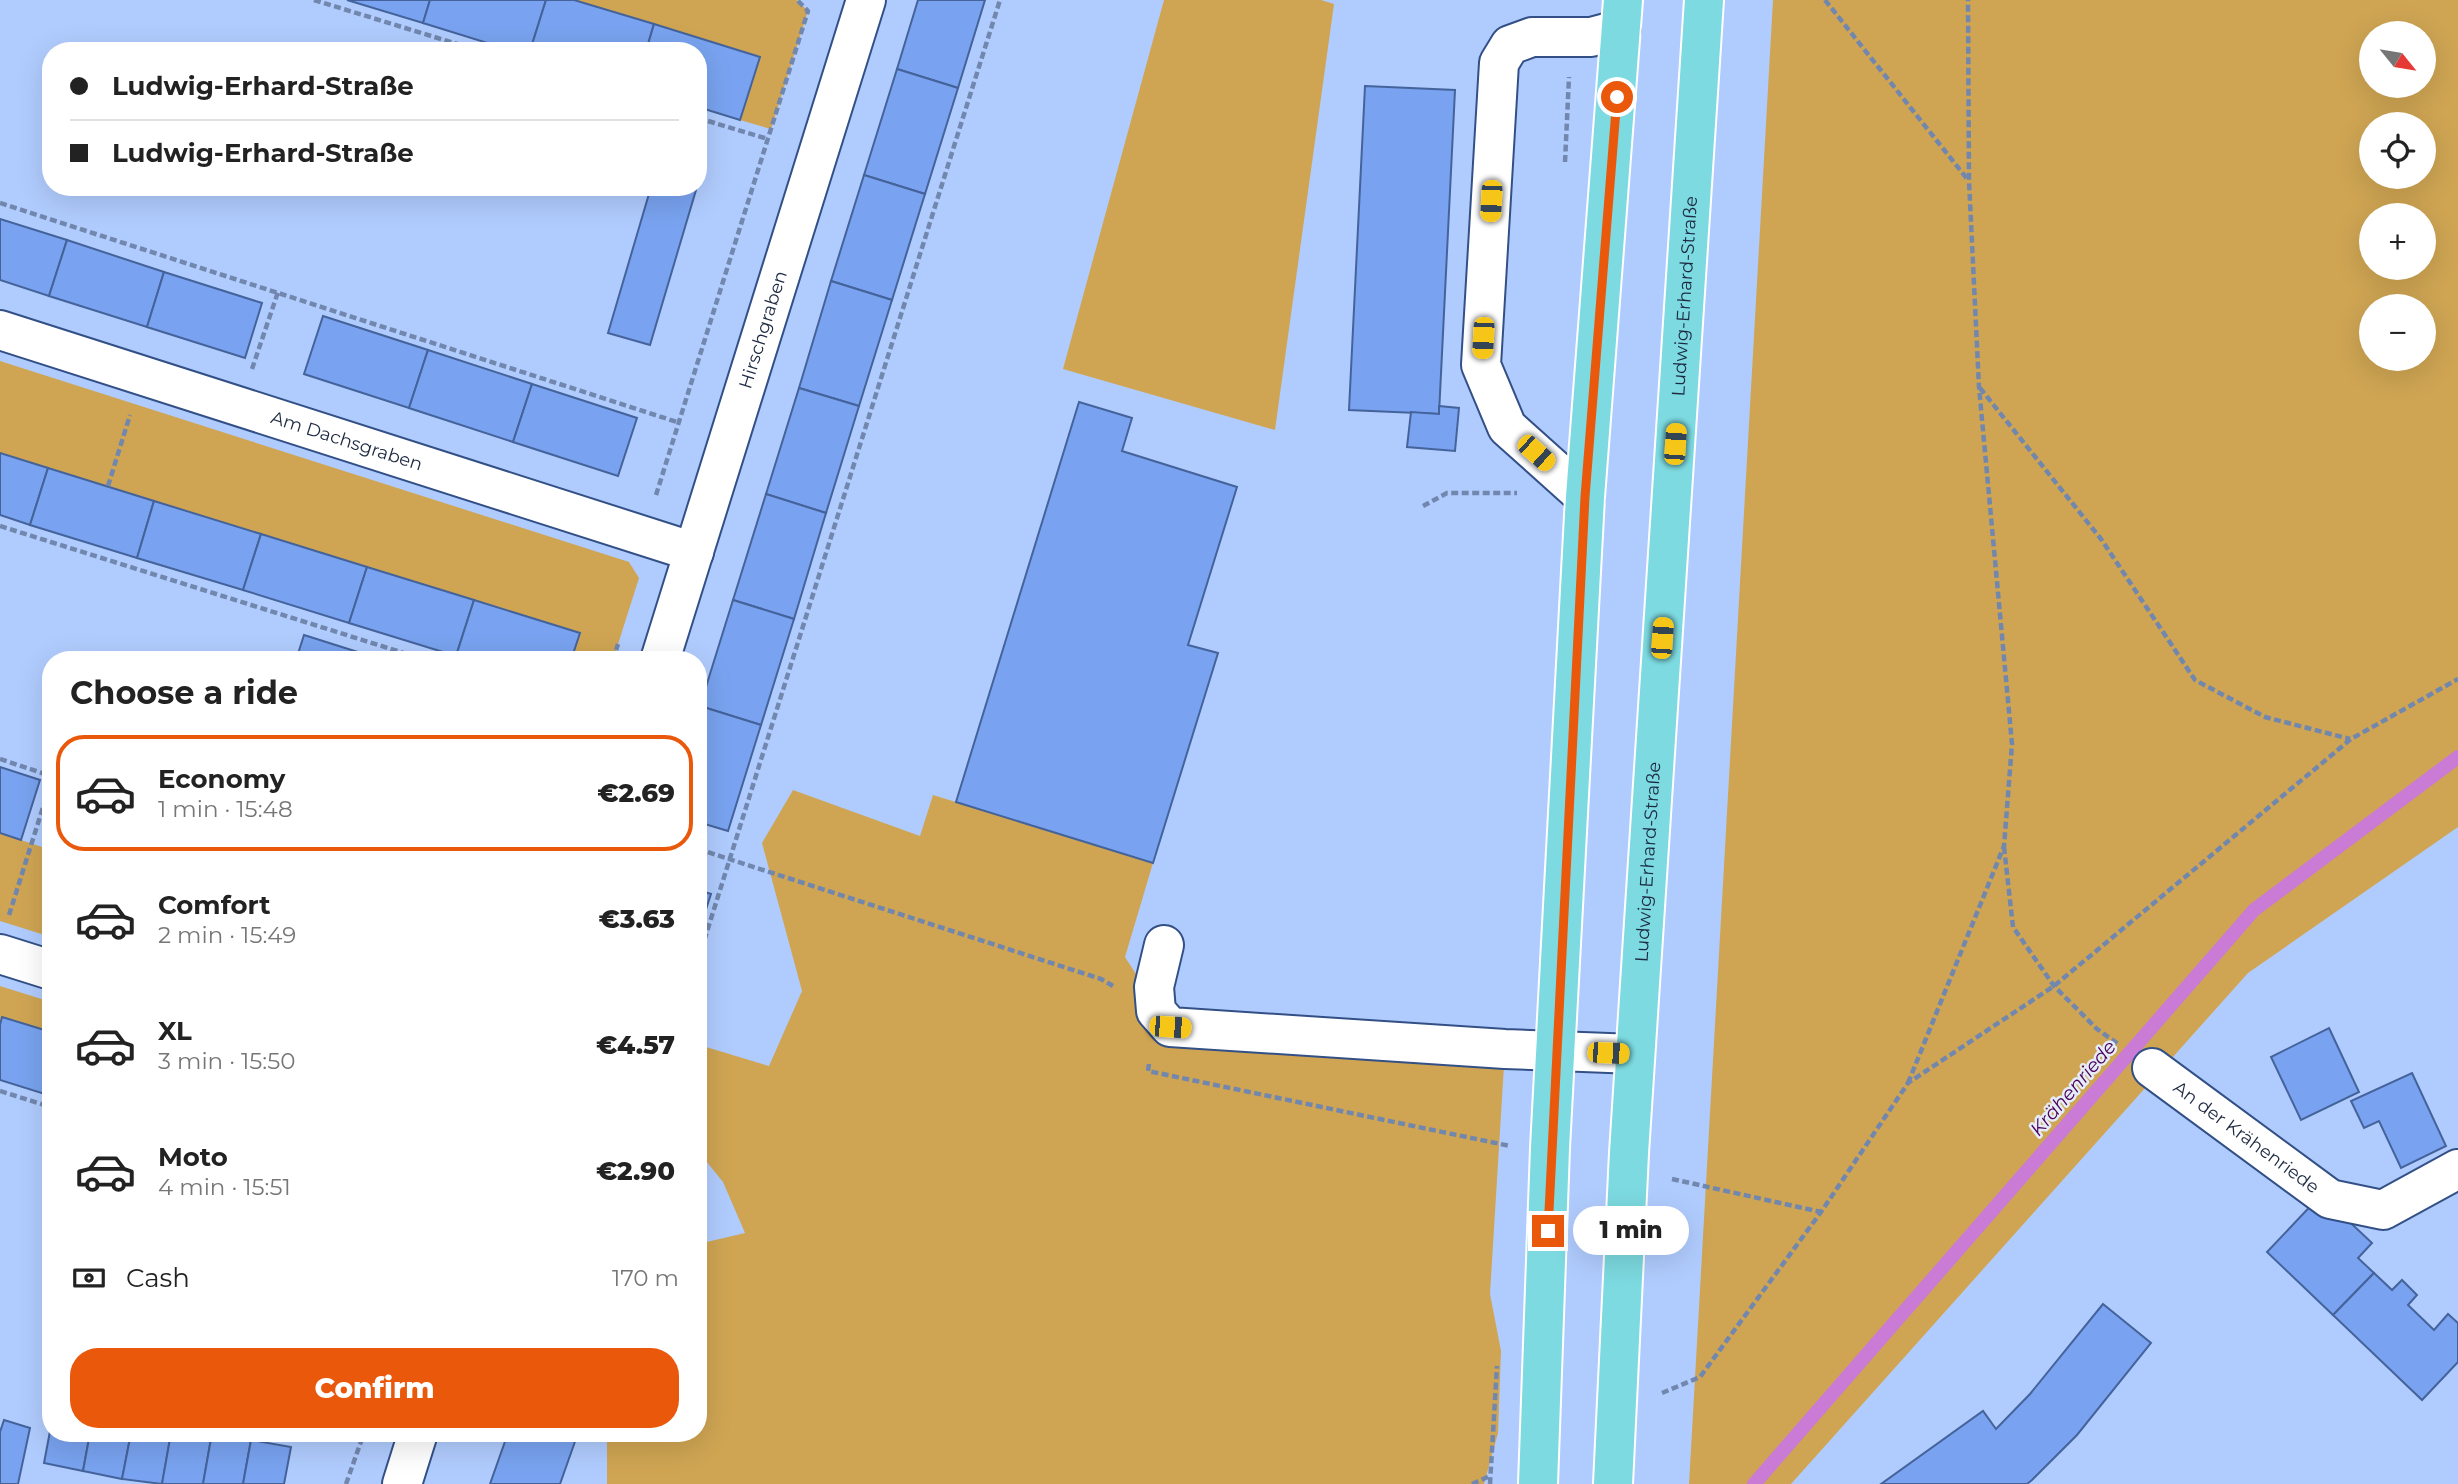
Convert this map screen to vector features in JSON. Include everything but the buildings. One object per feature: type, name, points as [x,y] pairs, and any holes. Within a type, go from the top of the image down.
[{"type":"main road","name":"Ludwig-Erhard-Straße","points":[[1613,1484],[1635,1054],[1704,0]]},
{"type":"main road","points":[[1538,1484],[1550,1148],[1585,497],[1622,15]]},
{"type":"street","name":"Hirschgraben","points":[[663,651],[866,0]]},
{"type":"street","points":[[1585,497],[1507,427],[1481,365],[1499,63],[1510,45],[1532,37],[1591,37],[1622,15]]},
{"type":"street","name":"Am Dachsgraben","points":[[0,330],[694,552]]},
{"type":"street","points":[[3,938],[42,964]]},
{"type":"street","points":[[1164,945],[1154,987],[1156,1011],[1170,1027],[1555,1052],[1635,1054]]},
{"type":"street","name":"An der Krähenriede","points":[[2152,1068],[2330,1199],[2383,1210],[2458,1169]]},
{"type":"street","points":[[402,1484],[415,1442]]},
{"type":"path","points":[[314,0],[451,42]]},
{"type":"path","points":[[0,203],[680,423],[808,12],[797,0]]},
{"type":"path","points":[[707,932],[1000,0]]},
{"type":"path","points":[[1825,0],[1969,181]]},
{"type":"path","points":[[1968,0],[1969,181],[1979,387],[2012,744],[2004,846],[2013,927],[2054,986],[2097,1029]]},
{"type":"path","points":[[707,121],[768,139]]},
{"type":"path","points":[[250,376],[278,292]]},
{"type":"path","points":[[1979,387],[2101,539],[2194,680],[2265,718],[2351,739]]},
{"type":"path","points":[[108,486],[133,405]]},
{"type":"path","points":[[1423,506],[1447,493],[1530,493]]},
{"type":"path","points":[[0,526],[397,651]]},
{"type":"path","points":[[1908,1083],[2054,986],[2351,739],[2458,679]]},
{"type":"path","points":[[0,759],[42,773]]},
{"type":"path","points":[[3,938],[42,809]]},
{"type":"path","points":[[1662,1393],[1700,1377],[1821,1212],[1908,1083],[2004,846]]},
{"type":"path","points":[[707,852],[1101,979],[1156,1011],[1148,1071],[1510,1146],[1550,1148]]},
{"type":"path","points":[[0,1091],[42,1104]]},
{"type":"path","points":[[1672,1179],[1821,1212]]},
{"type":"path","points":[[346,1484],[361,1442]]},
{"type":"path","points":[[1472,1484],[1490,1476]]},
{"type":"shaded area","points":[[574,0],[797,0],[808,11],[771,129],[740,120],[759,56]]},
{"type":"shaded area","points":[[1164,0],[1321,0],[1334,4],[1275,430],[1063,369]]},
{"type":"shaded area","points":[[1773,0],[2458,0],[2458,827],[2248,973],[1791,1484],[1689,1484]]},
{"type":"shaded area","points":[[0,361],[629,562],[639,578],[616,651],[574,651],[579,633],[0,455]]},
{"type":"shaded area","points":[[793,790],[920,836],[933,795],[1153,863],[1125,957],[1170,1027],[1505,1049],[1490,1294],[1501,1351],[1498,1433],[1484,1484],[607,1484],[607,1442],[707,1442],[707,1242],[745,1233],[723,1182],[707,1162],[707,1047],[769,1066],[802,991],[762,843]]},
{"type":"shaded area","points":[[0,833],[42,847],[42,934],[0,921]]},
{"type":"shaded area","points":[[0,986],[42,999],[42,1029],[3,1017],[0,1025]]},
{"type":"waterway","name":"Krähenriede","points":[[1754,1484],[2254,910],[2458,757]]},
{"type":"route","points":[[1548,1231],[1550,1148],[1585,497],[1617,97]]}]
